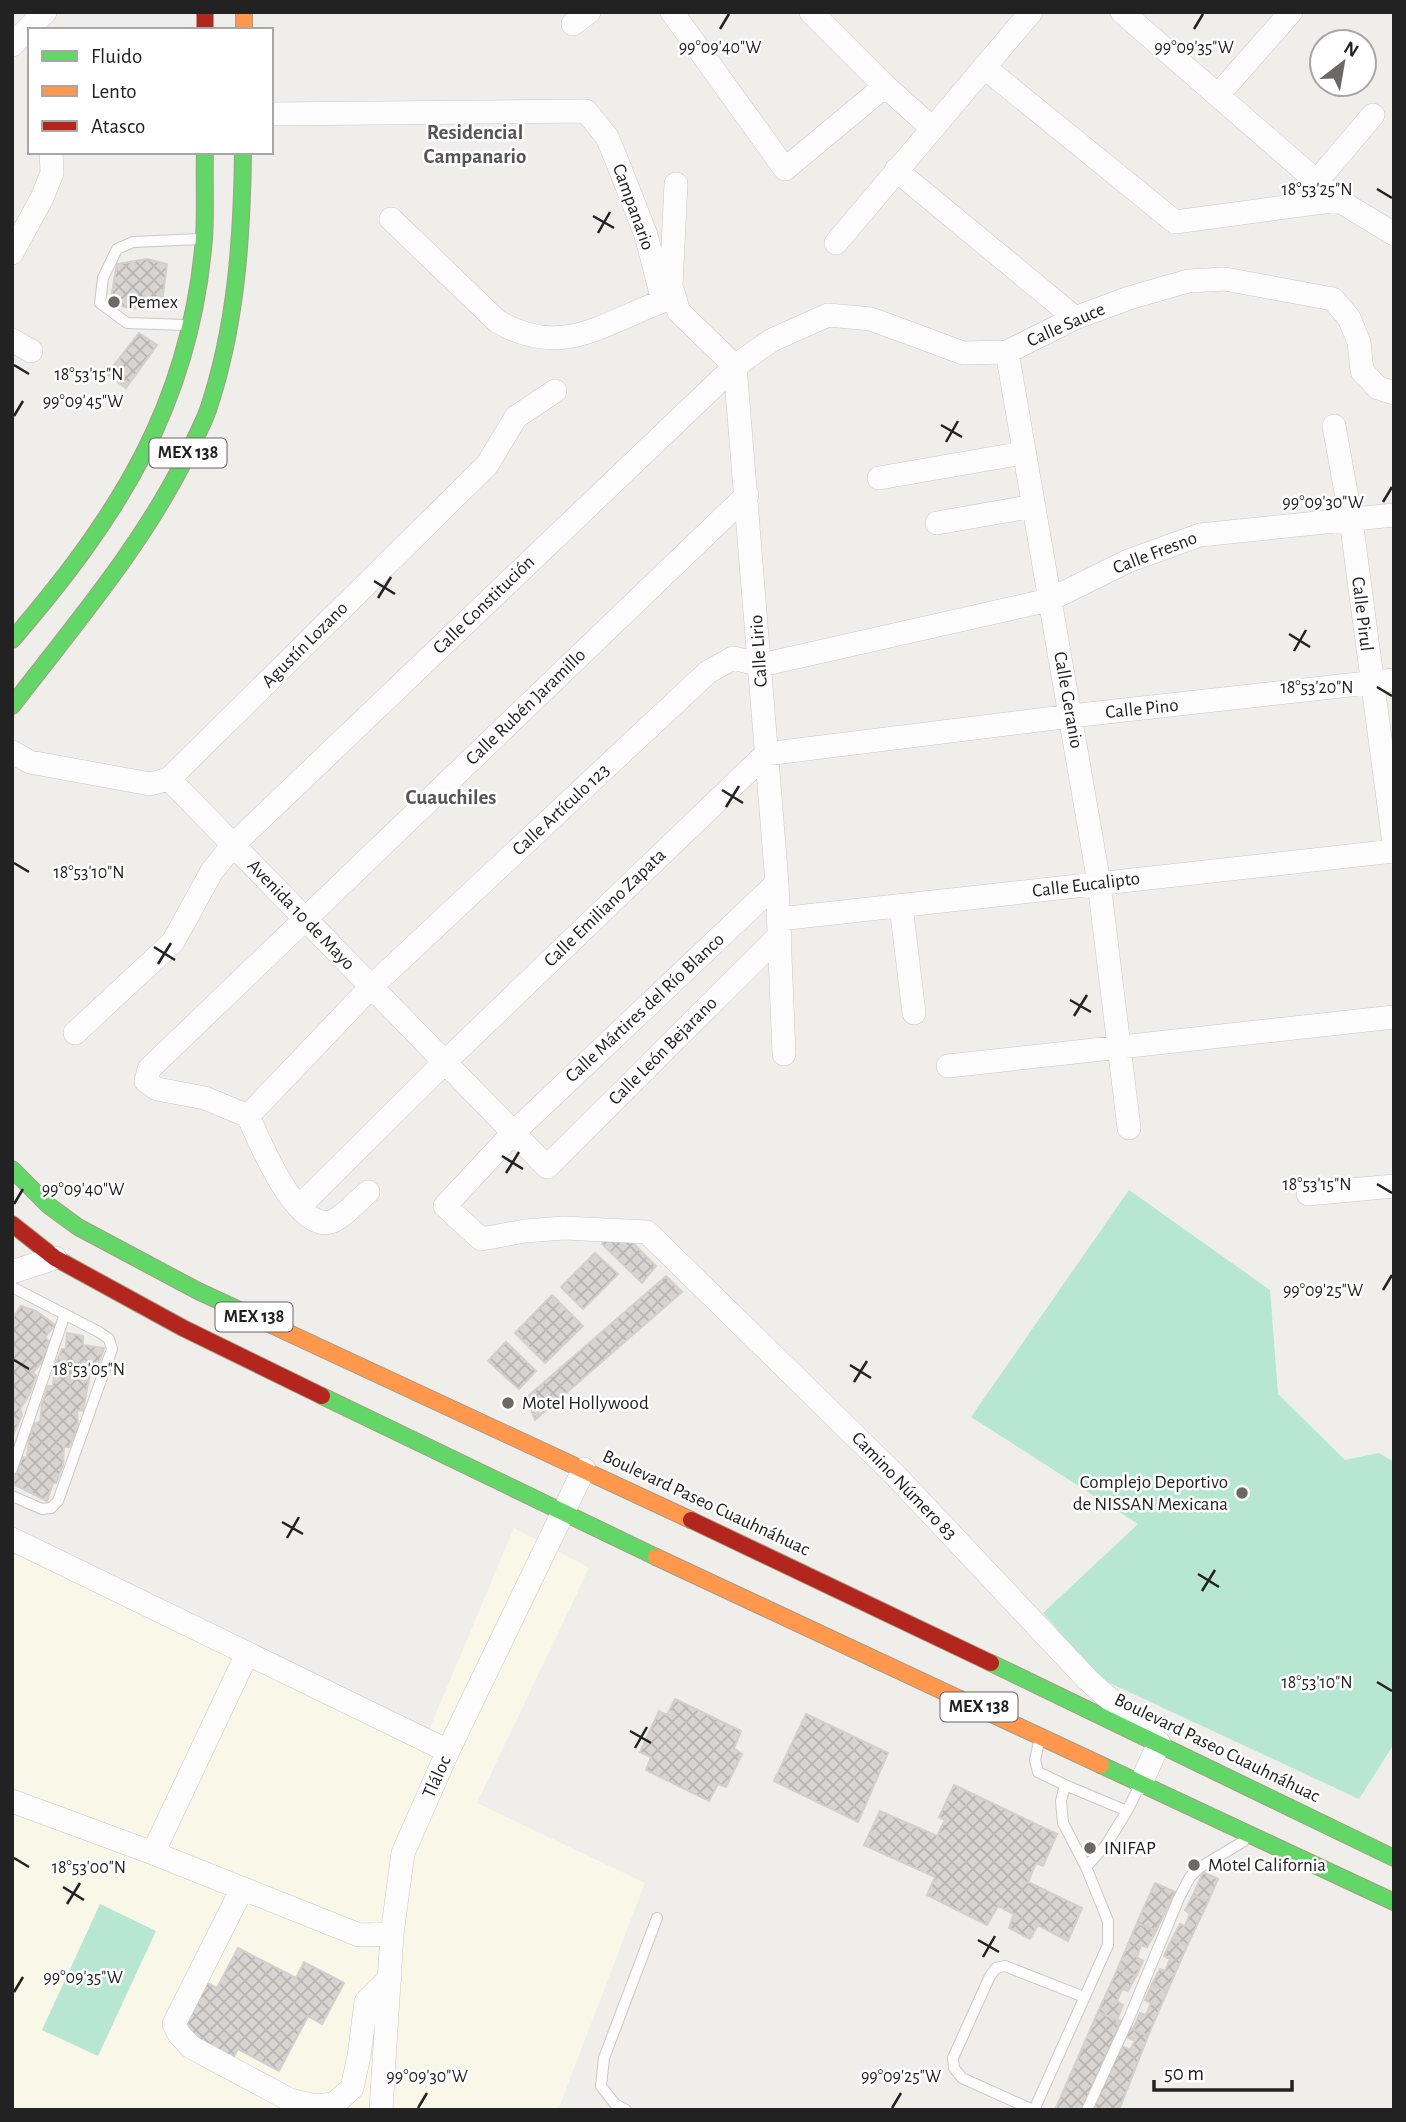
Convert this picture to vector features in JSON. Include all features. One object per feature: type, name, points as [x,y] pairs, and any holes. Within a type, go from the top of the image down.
[{"type":"main road","name":"MEX 138","points":[[12,640],[83,551],[119,499],[139,465],[170,398],[190,325],[204,239],[205,154]]},
{"type":"main road","name":"MEX 138","points":[[12,706],[136,542],[170,490],[208,411],[229,328],[242,229],[243,154]]},
{"type":"main road","name":"Boulevard Paseo Cuauhnáhuac","points":[[12,1169],[48,1205],[78,1227],[198,1291],[584,1469],[1394,1858]]},
{"type":"main road","name":"MEX 138","points":[[12,1224],[55,1258],[183,1328],[564,1514],[1394,1902]]},
{"type":"street","points":[[672,12],[785,169],[885,86]]},
{"type":"street","points":[[811,12],[885,86],[932,128]]},
{"type":"street","points":[[836,243],[1031,12]]},
{"type":"street","points":[[1122,12],[1338,200],[1394,234]]},
{"type":"street","points":[[1218,95],[1291,12]]},
{"type":"street","points":[[12,45],[28,32]]},
{"type":"street","points":[[984,67],[1175,222],[1338,200]]},
{"type":"street","name":"Campanario","points":[[273,114],[586,111],[607,137],[617,161],[646,235],[663,301],[581,336],[547,339],[513,331],[497,321],[391,219]]},
{"type":"street","points":[[1317,181],[1373,115]]},
{"type":"street","points":[[12,253],[52,173],[51,154]]},
{"type":"street","points":[[896,170],[1075,318]]},
{"type":"street","points":[[676,184],[671,286],[679,312],[735,366]]},
{"type":"street","name":"Calle Sauce","points":[[735,366],[772,340],[828,315],[870,319],[963,353],[1007,352],[1075,318],[1129,298],[1188,281],[1225,279],[1333,299],[1349,318],[1359,342],[1362,371],[1378,388],[1394,393]]},
{"type":"street","name":"Calle Geranio","points":[[1007,352],[1099,883],[1129,1128]]},
{"type":"street","name":"Calle Lirio","points":[[735,366],[777,883],[784,1054]]},
{"type":"street","name":"Calle Constitución","points":[[75,1033],[173,942],[212,871],[233,845],[735,366]]},
{"type":"street","name":"Agustín Lozano","points":[[169,779],[487,466],[516,417],[555,391]]},
{"type":"street","name":"Calle Pirul","points":[[1334,426],[1382,682],[1394,844]]},
{"type":"street","points":[[879,478],[1023,453]]},
{"type":"street","name":"Calle Rubén Jaramillo","points":[[248,1116],[205,1098],[157,1089],[146,1081],[149,1069],[747,495]]},
{"type":"street","points":[[937,523],[1034,506]]},
{"type":"street","name":"Calle Fresno","points":[[761,665],[1049,600],[1128,561],[1200,535],[1394,515]]},
{"type":"street","name":"Calle Artículo 123","points":[[248,1116],[372,987],[708,672],[733,658],[761,665]]},
{"type":"street","name":"Calle Pino","points":[[766,754],[1072,716],[1382,682]]},
{"type":"street","points":[[12,752],[30,762],[150,784],[169,779]]},
{"type":"street","name":"Calle Emiliano Zapata","points":[[299,1207],[445,1062],[766,754]]},
{"type":"street","name":"Avenida 10 de Mayo","points":[[169,779],[547,1167]]},
{"type":"street","name":"Calle Eucalipto","points":[[780,927],[901,906],[1394,851]]},
{"type":"street","name":"Calle Mártires del Río Blanco","points":[[647,1232],[564,1228],[525,1231],[481,1239],[445,1206],[513,1133],[777,883]]},
{"type":"street","points":[[901,906],[914,1013]]},
{"type":"street","name":"Calle León Bejarano","points":[[547,1167],[780,927]]},
{"type":"street","points":[[948,1066],[1394,1017]]},
{"type":"street","points":[[248,1116],[274,1172],[309,1217],[326,1223],[335,1221],[368,1192]]},
{"type":"street","points":[[1308,1194],[1394,1186]]},
{"type":"street","name":"Camino Número 83","points":[[647,1232],[896,1476],[1088,1680],[1158,1743]]},
{"type":"street","points":[[14,1283],[55,1258]]},
{"type":"street","name":"Tláloc","points":[[381,2110],[391,1934],[403,1853],[448,1751],[584,1469]]},
{"type":"street","points":[[12,1539],[448,1751]]},
{"type":"street","points":[[153,1853],[247,1654]]},
{"type":"street","points":[[1141,1783],[1158,1743]]},
{"type":"street","points":[[12,1801],[153,1853],[359,1935],[391,1934]]},
{"type":"street","points":[[242,1889],[174,2024],[191,2048],[289,2099],[315,2106],[334,2104],[352,2088],[366,2002],[390,1978]]},
{"type":"lane","points":[[190,325],[127,323],[100,303],[103,278],[117,249],[133,242],[204,239]]},
{"type":"lane","points":[[12,1302],[14,1283],[109,1339],[112,1349],[58,1501],[51,1508],[42,1509],[12,1496]]},
{"type":"lane","points":[[12,1469],[65,1314]]},
{"type":"lane","points":[[1040,1736],[1035,1760],[1038,1772],[1127,1811]]},
{"type":"lane","points":[[1086,1867],[1106,1845],[1141,1783]]},
{"type":"lane","points":[[1065,1785],[1061,1801],[1063,1823],[1086,1867],[1108,1921],[1108,1944],[1034,2110],[962,2078],[954,2068],[953,2058],[996,1968],[1005,1966],[1084,1997]]},
{"type":"lane","points":[[1087,2110],[1190,1877],[1199,1868],[1253,1836]]},
{"type":"lane","points":[[626,2110],[615,2104],[601,2086],[604,2058],[657,1919]]},
{"type":"lane","points":[[359,2056],[384,2060]]},
{"type":"shaded area","points":[[514,1528],[589,1568],[477,1803],[645,1883],[558,2110],[12,2110],[12,1529],[429,1730]]},
{"type":"green space","name":"Complejo Deportivo de NISSAN Mexicana","points":[[1129,1190],[1270,1290],[1278,1394],[1345,1460],[1379,1453],[1394,1462],[1394,1744],[1359,1799],[1101,1679],[1043,1613],[1138,1524],[971,1417]]},
{"type":"green space","points":[[100,1904],[156,1931],[98,2056],[42,2030]]},
{"type":"building","points":[[147,259],[167,264],[162,303],[133,309],[110,303],[117,264]]},
{"type":"building","points":[[139,333],[157,345],[126,388],[107,374]]},
{"type":"building","points":[[608,1236],[626,1236],[656,1266],[642,1283],[602,1244]]},
{"type":"building","points":[[595,1253],[618,1274],[583,1309],[561,1287]]},
{"type":"building","points":[[666,1276],[682,1292],[535,1420],[527,1397]]},
{"type":"building","points":[[552,1295],[583,1326],[545,1363],[515,1333]]},
{"type":"building","points":[[21,1306],[36,1311],[55,1325],[45,1337],[49,1341],[42,1362],[33,1372],[36,1376],[20,1409],[22,1415],[12,1437],[12,1319]]},
{"type":"building","points":[[67,1333],[83,1336],[83,1345],[104,1348],[95,1373],[90,1373],[83,1411],[77,1410],[78,1427],[69,1447],[64,1447],[63,1465],[47,1501],[13,1484],[22,1457],[27,1458],[29,1439],[35,1423],[40,1422],[48,1386],[53,1386],[55,1365],[62,1349],[66,1349]]},
{"type":"building","points":[[506,1342],[536,1371],[519,1389],[488,1361]]},
{"type":"building","points":[[675,1699],[741,1731],[734,1748],[742,1754],[726,1787],[718,1784],[709,1801],[646,1770],[651,1757],[640,1752],[659,1711],[667,1715]]},
{"type":"building","points":[[806,1714],[888,1753],[858,1822],[774,1781]]},
{"type":"building","points":[[954,1785],[1057,1834],[1043,1866],[1036,1863],[1028,1882],[1082,1908],[1068,1941],[1038,1925],[1030,1939],[1009,1928],[1014,1914],[998,1906],[987,1925],[927,1895],[935,1877],[864,1845],[880,1811],[937,1836],[945,1820],[939,1817]]},
{"type":"building","points":[[1203,1872],[1218,1879],[1208,1902],[1193,1895]]},
{"type":"building","points":[[1155,1883],[1175,1892],[1156,1931],[1137,1923]]},
{"type":"building","points":[[1193,1895],[1208,1902],[1187,1946],[1172,1939],[1180,1924],[1185,1926],[1190,1914],[1185,1910]]},
{"type":"building","points":[[1137,1923],[1156,1931],[1147,1947],[1141,1945],[1137,1957],[1143,1961],[1136,1976],[1118,1968]]},
{"type":"building","points":[[1172,1939],[1187,1946],[1167,1992],[1152,1984],[1160,1969],[1165,1971],[1170,1959],[1164,1956]]},
{"type":"building","points":[[238,1948],[296,1978],[304,1962],[344,1983],[322,2024],[308,2016],[279,2071],[238,2049],[232,2060],[191,2038],[187,2022],[207,1983],[217,1988]]},
{"type":"building","points":[[1118,1968],[1136,1976],[1128,1991],[1122,1989],[1117,2001],[1123,2005],[1117,2020],[1098,2012]]},
{"type":"building","points":[[1152,1984],[1167,1992],[1148,2036],[1133,2029],[1140,2013],[1146,2015],[1151,2003],[1145,2000]]},
{"type":"building","points":[[1098,2012],[1121,2021],[1082,2110],[1055,2110]]},
{"type":"building","points":[[1128,2027],[1148,2036],[1119,2110],[1092,2110],[1120,2045],[1130,2050],[1135,2041],[1125,2036]]},
{"type":"traffic: fast","points":[[12,640],[85,549],[116,503],[143,455],[165,406],[183,354],[196,298],[204,238],[205,154]]},
{"type":"traffic: fast","points":[[12,706],[129,552],[170,487],[206,415],[218,379],[236,282],[243,154]]},
{"type":"traffic: fast","points":[[12,1169],[48,1205],[78,1227],[198,1291],[250,1315]]},
{"type":"traffic: fast","points":[[322,1396],[656,1557]]},
{"type":"traffic: fast","points":[[991,1663],[1394,1858]]},
{"type":"traffic: fast","points":[[1101,1765],[1394,1902]]},
{"type":"traffic: slow","points":[[244,12],[244,28]]},
{"type":"traffic: slow","points":[[250,1315],[691,1520]]},
{"type":"traffic: slow","points":[[656,1557],[1101,1765]]},
{"type":"traffic: jam","points":[[205,12],[205,28]]},
{"type":"traffic: jam","points":[[12,1224],[55,1258],[183,1328],[322,1396]]},
{"type":"traffic: jam","points":[[691,1520],[991,1663]]},
{"type":"place","name":"Pemex","points":[[114,302]]},
{"type":"place","name":"Motel Hollywood","points":[[508,1403]]},
{"type":"place","name":"Complejo Deportivo de NISSAN Mexicana","points":[[1242,1493]]},
{"type":"place","name":"INIFAP","points":[[1090,1848]]},
{"type":"place","name":"Motel California","points":[[1194,1865]]},
{"type":"district","name":"Residencial Campanario","points":[[475,144]]},
{"type":"district","name":"Cuauchiles","points":[[451,797]]}]
